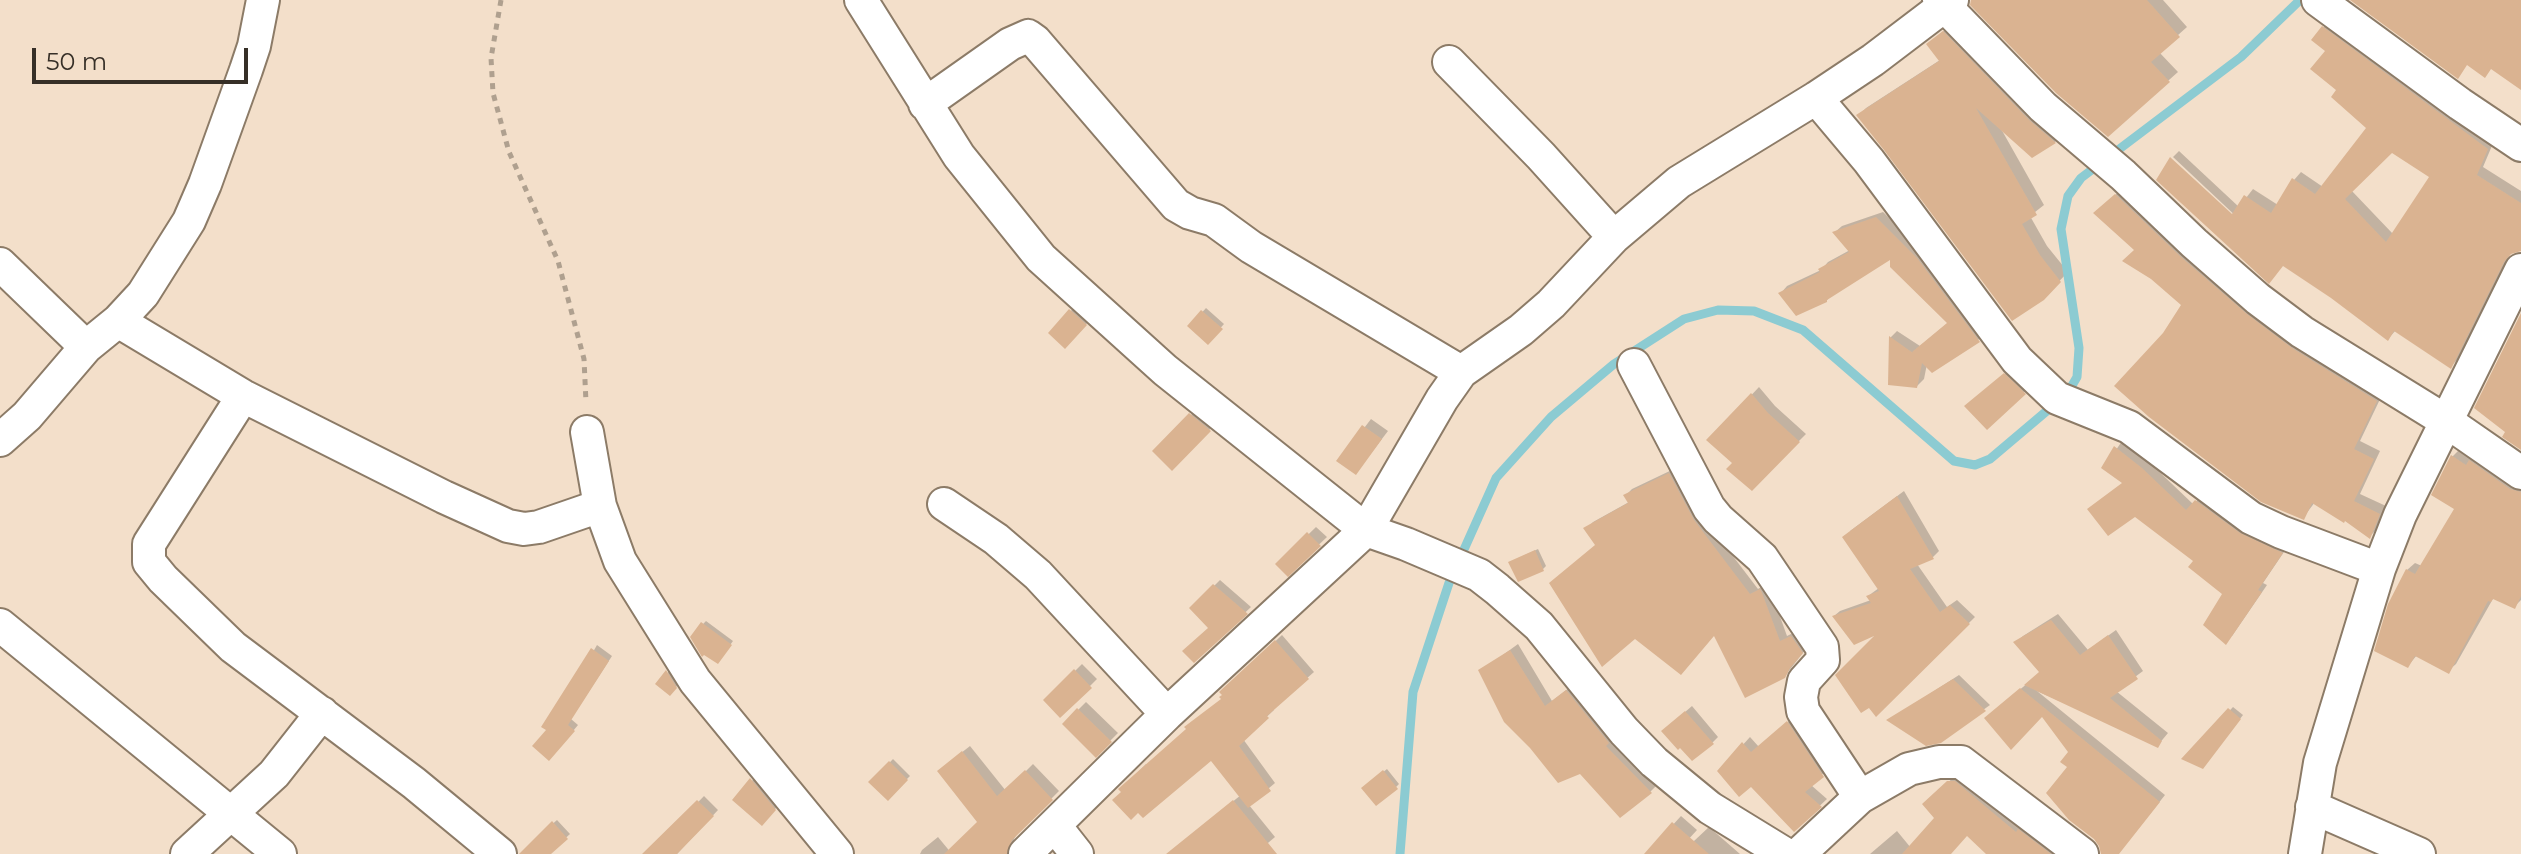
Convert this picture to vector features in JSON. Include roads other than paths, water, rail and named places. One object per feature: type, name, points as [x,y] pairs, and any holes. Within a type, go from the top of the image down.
[{"type":"street","points":[[0,440],[27,416],[86,347],[118,321],[143,294],[189,221],[246,70],[263,0]]},
{"type":"street","points":[[861,0],[959,156],[1041,258],[1165,370],[1366,530],[1479,575],[1539,626],[1624,731],[1654,762],[1710,808],[1785,854]]},
{"type":"street","points":[[1025,854],[1167,714],[1366,530],[1461,372],[1521,330],[1551,304],[1614,237],[1679,182],[1873,60],[1945,2],[2043,107],[2269,307],[2302,332],[2446,421],[2521,473]]},
{"type":"street","points":[[2323,5],[2521,145]]},
{"type":"street","points":[[925,104],[1010,44],[1028,36],[1176,205],[1214,220],[1251,247],[1461,372]]},
{"type":"street","points":[[1449,62],[1541,156],[1614,237]]},
{"type":"street","points":[[1816,98],[1869,161],[2017,360],[2057,398],[2129,427],[2251,518],[2379,569]]},
{"type":"street","points":[[0,264],[86,347]]},
{"type":"street","points":[[2305,854],[2320,763],[2379,569],[2400,515],[2521,270]]},
{"type":"street","points":[[118,321],[243,396],[508,526],[524,529],[539,527],[600,506]]},
{"type":"street","points":[[1634,365],[1709,508],[1762,558],[1822,647],[1823,660],[1804,681],[1801,697],[1803,711],[1860,797]]},
{"type":"street","points":[[243,396],[149,544],[149,562],[233,647],[414,783],[500,854]]},
{"type":"street","points":[[587,432],[600,506],[620,561],[695,681],[837,854]]},
{"type":"street","points":[[944,504],[996,539],[1038,575],[1167,714]]},
{"type":"street","points":[[0,625],[280,854]]},
{"type":"street","points":[[187,854],[274,774],[322,713]]},
{"type":"street","points":[[1799,854],[1860,797],[1909,769],[1939,762],[1961,762],[1975,771],[2082,854]]},
{"type":"street","points":[[2312,807],[2419,854]]},
{"type":"street","points":[[1055,826],[1077,854]]},
{"type":"waterway","points":[[2067,394],[2077,377],[2079,348],[2061,229],[2068,196],[2081,178],[2241,57],[2300,0]]},
{"type":"waterway","points":[[1400,854],[1413,692],[1449,583],[1496,478],[1551,417],[1614,364],[1684,319],[1718,310],[1754,311],[1803,330],[1954,461],[1975,465],[1990,459],[2055,404]]}]
